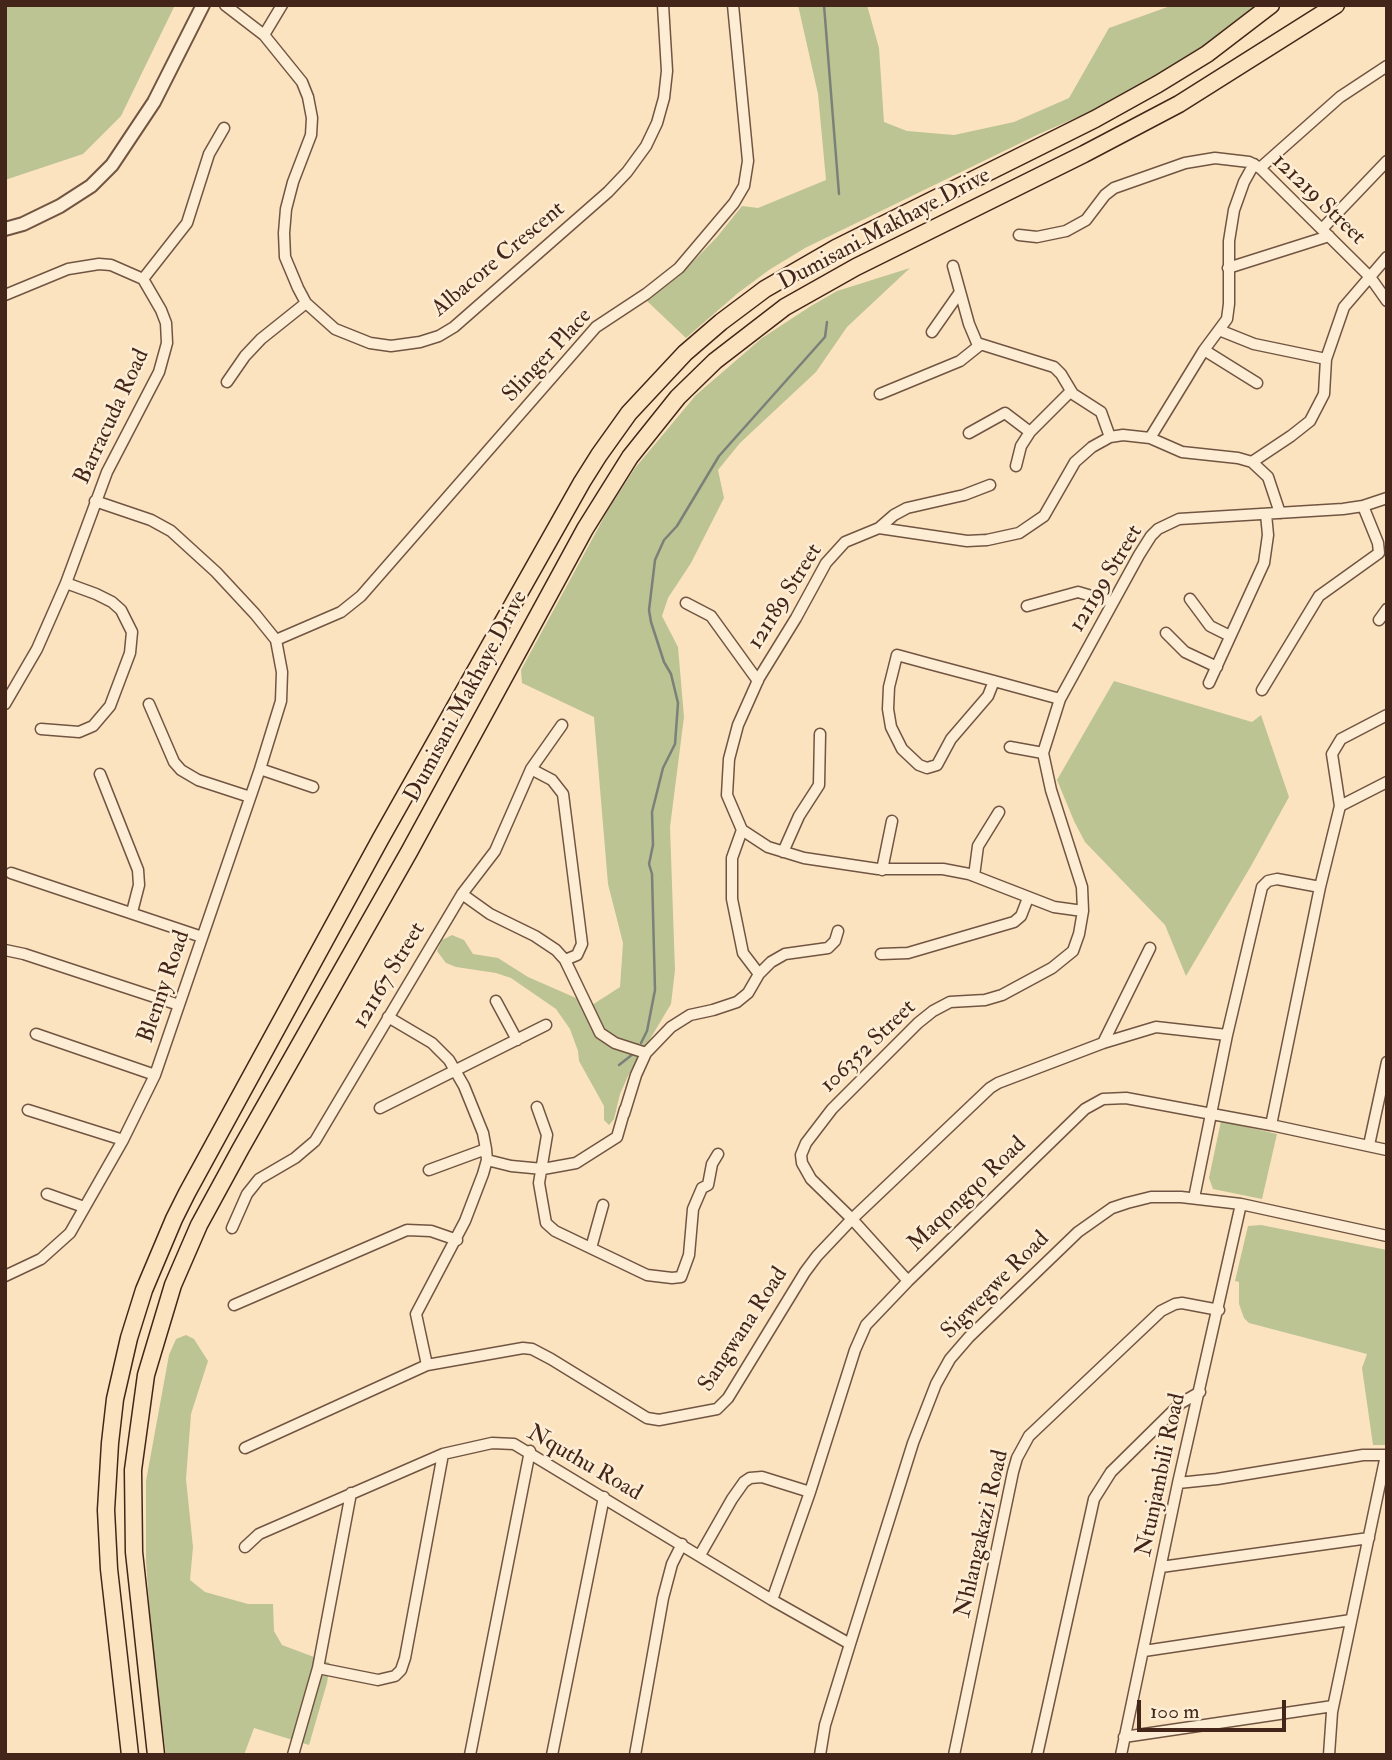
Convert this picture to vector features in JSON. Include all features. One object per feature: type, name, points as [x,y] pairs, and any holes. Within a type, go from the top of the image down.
[{"type":"main road","name":"Dumisani Makhaye Drive","points":[[130,1755],[109,1569],[106,1510],[115,1399],[129,1338],[144,1290],[162,1244],[187,1193],[381,838],[587,473],[625,419],[664,375],[700,339],[756,295],[836,248],[1139,95],[1207,54],[1271,5]]},
{"type":"main road","name":"Dumisani Makhaye Drive","points":[[156,1755],[134,1552],[133,1470],[146,1375],[173,1284],[199,1225],[333,982],[409,852],[585,529],[630,457],[689,386],[729,349],[786,307],[856,267],[1179,104],[1335,5]]},
{"type":"street","points":[[5,229],[23,224],[60,206],[91,186],[112,165],[154,102],[204,5]]},
{"type":"street","name":"Albacore Crescent","points":[[225,5],[264,35],[302,82],[312,118],[307,149],[293,182],[286,209],[284,233],[285,257],[306,303],[335,329],[370,343],[391,346],[439,336],[467,317],[627,172],[646,146],[657,123],[664,98],[667,58],[663,5]]},
{"type":"street","points":[[264,35],[282,5]]},
{"type":"street","name":"Slinger Place","points":[[276,640],[341,612],[361,596],[589,335],[679,268],[734,203],[744,186],[748,160],[733,5]]},
{"type":"street","points":[[1150,438],[1227,319],[1229,241],[1234,210],[1244,182],[1257,166],[1340,97],[1387,66]]},
{"type":"street","points":[[5,295],[82,265],[111,265],[143,279],[187,223],[209,154],[224,128]]},
{"type":"street","name":"121219 Street","points":[[1019,235],[1037,237],[1066,231],[1086,220],[1105,195],[1114,188],[1185,163],[1214,158],[1257,166],[1370,276],[1387,301]]},
{"type":"street","points":[[1228,268],[1326,232],[1387,161]]},
{"type":"street","points":[[1252,462],[1310,421],[1324,394],[1326,359],[1344,307],[1387,257]]},
{"type":"street","points":[[953,266],[973,336],[980,345],[1050,365],[1058,370],[1071,391],[1101,412],[1110,437]]},
{"type":"street","name":"Barracuda Road","points":[[5,704],[37,649],[66,583],[95,501],[123,438],[159,372],[166,351],[166,323],[143,279]]},
{"type":"street","points":[[932,332],[960,292]]},
{"type":"street","points":[[227,382],[256,345],[306,303]]},
{"type":"street","points":[[1219,330],[1254,344],[1326,359]]},
{"type":"street","points":[[880,394],[960,361],[980,345]]},
{"type":"street","points":[[1205,350],[1257,383]]},
{"type":"street","points":[[1016,466],[1021,446],[1030,432],[1071,391]]},
{"type":"street","points":[[970,433],[1004,413],[1030,432]]},
{"type":"street","points":[[879,528],[967,541],[1019,533],[1044,516],[1075,461],[1091,447],[1110,437],[1123,435],[1150,438],[1182,452],[1252,462],[1268,477],[1280,513]]},
{"type":"street","name":"121189 Street","points":[[742,830],[727,795],[727,770],[738,725],[758,681],[835,551],[845,542],[879,528],[906,508],[964,495],[990,485]]},
{"type":"street","name":"121199 Street","points":[[1043,753],[1060,699],[1151,536],[1179,519],[1363,506],[1387,498]]},
{"type":"street","name":"Blenny Road","points":[[5,1276],[41,1259],[70,1233],[123,1140],[155,1075],[281,701],[282,672],[276,640],[216,572],[171,531],[151,520],[95,501]]},
{"type":"street","points":[[1262,691],[1319,596],[1379,553],[1363,506]]},
{"type":"street","points":[[1209,683],[1264,563],[1268,536],[1266,514]]},
{"type":"street","points":[[41,729],[79,732],[93,726],[110,706],[130,653],[132,632],[121,610],[96,594],[66,583]]},
{"type":"street","points":[[1027,606],[1078,592],[1112,602]]},
{"type":"street","points":[[1190,599],[1210,626],[1230,636]]},
{"type":"street","points":[[686,603],[709,615],[758,681]]},
{"type":"street","points":[[1379,620],[1387,609]]},
{"type":"street","points":[[1166,633],[1185,652],[1216,667]]},
{"type":"street","points":[[994,681],[988,696],[951,739],[939,763],[928,768],[910,758],[902,749],[891,727],[888,698],[897,656],[994,681],[1060,699]]},
{"type":"street","points":[[149,704],[174,762],[181,770],[198,780],[250,797]]},
{"type":"street","points":[[1271,1125],[1320,887],[1340,806],[1332,760],[1335,746],[1341,739],[1387,715]]},
{"type":"street","name":"121167 Street","points":[[232,1228],[243,1201],[259,1179],[295,1158],[315,1141],[462,894],[495,851],[531,769],[562,725]]},
{"type":"street","points":[[783,852],[799,816],[819,785],[820,734]]},
{"type":"street","points":[[1010,747],[1043,753]]},
{"type":"street","name":"106352 Street","points":[[908,1281],[805,1171],[801,1155],[806,1143],[832,1110],[933,1011],[950,1002],[985,1000],[1002,995],[1063,960],[1073,951],[1083,911],[1082,887],[1051,790],[1043,753]]},
{"type":"street","points":[[260,769],[313,787]]},
{"type":"street","points":[[531,769],[552,780],[563,794],[582,944],[579,953],[565,960]]},
{"type":"street","points":[[100,774],[138,870],[139,885],[132,912]]},
{"type":"street","points":[[1340,806],[1387,782]]},
{"type":"street","points":[[974,876],[978,846],[999,812]]},
{"type":"street","points":[[882,870],[892,821]]},
{"type":"street","points":[[759,974],[743,953],[732,899],[732,858],[742,830],[768,847],[804,858],[882,870],[943,869],[974,876],[1054,907],[1083,911]]},
{"type":"street","points":[[11,873],[202,937]]},
{"type":"street","points":[[1194,1198],[1227,1035],[1262,887],[1268,881],[1278,879],[1320,887]]},
{"type":"street","points":[[462,894],[490,915],[547,943],[565,960],[600,1032],[615,1043],[646,1053]]},
{"type":"street","points":[[881,954],[908,953],[1014,922],[1021,916],[1028,898]]},
{"type":"street","points":[[624,1114],[646,1053],[660,1036],[683,1018],[728,1006],[744,997],[759,974],[771,962],[785,954],[828,948],[835,941],[838,931]]},
{"type":"street","points":[[1103,1043],[1150,948]]},
{"type":"street","points":[[5,950],[179,1005]]},
{"type":"street","points":[[496,1000],[517,1040]]},
{"type":"street","points":[[388,1017],[442,1051],[456,1070],[483,1133],[486,1149],[487,1160],[480,1184],[457,1240],[416,1314],[427,1366]]},
{"type":"street","points":[[380,1108],[546,1025]]},
{"type":"street","name":"Sangwana Road","points":[[245,1448],[427,1366],[527,1348],[551,1359],[647,1418],[659,1420],[710,1412],[728,1398],[811,1264],[852,1219],[990,1088],[1103,1043],[1156,1027],[1227,1035]]},
{"type":"street","points":[[36,1034],[155,1075]]},
{"type":"street","points":[[1369,1145],[1387,1062]]},
{"type":"street","name":"Maqongqo Road","points":[[772,1600],[860,1336],[866,1325],[1085,1109],[1095,1102],[1112,1097],[1126,1098],[1387,1150]]},
{"type":"street","points":[[487,1160],[511,1166],[543,1169],[576,1163],[617,1137],[629,1099]]},
{"type":"street","points":[[537,1107],[547,1131],[540,1183],[546,1223],[555,1231],[647,1275],[681,1277],[689,1255],[693,1209],[702,1188],[708,1185],[712,1164],[718,1154]]},
{"type":"street","points":[[28,1110],[123,1140]]},
{"type":"street","points":[[429,1170],[486,1149]]},
{"type":"street","points":[[47,1194],[84,1207]]},
{"type":"street","name":"Sigwegwe Road","points":[[820,1755],[825,1725],[924,1411],[950,1359],[1002,1304],[1095,1219],[1112,1208],[1139,1200],[1194,1198],[1241,1204],[1387,1236]]},
{"type":"street","name":"Ntunjambili Road","points":[[1121,1755],[1178,1483],[1241,1204]]},
{"type":"street","points":[[591,1248],[603,1205]]},
{"type":"street","points":[[234,1305],[407,1230],[431,1230],[457,1240]]},
{"type":"street","name":"Nhlangakazi Road","points":[[954,1755],[1013,1472],[1021,1448],[1029,1436],[1161,1311],[1182,1303],[1219,1310]]},
{"type":"street","points":[[1037,1755],[1094,1499],[1111,1472],[1181,1403],[1200,1392]]},
{"type":"street","name":"Nquthu Road","points":[[245,1547],[259,1534],[443,1454],[492,1443],[514,1444],[530,1451],[772,1600],[850,1644]]},
{"type":"street","points":[[470,1755],[530,1451]]},
{"type":"street","points":[[318,1668],[378,1680],[395,1676],[401,1670],[443,1454]]},
{"type":"street","points":[[1178,1483],[1363,1455],[1386,1455],[1334,1706],[1329,1755]]},
{"type":"street","points":[[700,1555],[744,1482],[750,1478],[762,1477],[810,1492]]},
{"type":"street","points":[[293,1755],[318,1668],[352,1493]]},
{"type":"street","points":[[552,1755],[604,1497]]},
{"type":"street","points":[[1161,1567],[1369,1538]]},
{"type":"street","points":[[635,1755],[663,1598],[672,1564],[681,1544]]},
{"type":"street","points":[[1144,1651],[1352,1620]]},
{"type":"street","points":[[1125,1737],[1334,1706]]},
{"type":"green space","points":[[5,5],[175,5],[121,116],[83,154],[5,180]]},
{"type":"green space","points":[[798,5],[867,5],[879,48],[884,122],[907,131],[954,135],[1014,122],[1069,98],[1109,28],[1173,5],[1260,5],[1185,60],[1110,103],[1039,134],[805,248],[738,293],[686,338],[647,301],[678,277],[717,237],[742,206],[758,208],[826,180],[818,94]]},
{"type":"green space","points":[[910,268],[847,327],[816,372],[740,443],[718,470],[724,498],[691,563],[668,598],[662,616],[678,647],[684,717],[670,827],[675,970],[671,1004],[628,1076],[614,1119],[609,1125],[604,1120],[604,1106],[579,1061],[570,1029],[556,1009],[511,978],[456,967],[446,963],[437,951],[442,940],[452,935],[464,940],[473,954],[498,958],[528,977],[592,1005],[620,987],[623,943],[608,884],[594,717],[522,683],[521,670],[608,510],[635,468],[696,395],[762,338],[811,306],[837,291]]},
{"type":"green space","points":[[1114,681],[1252,722],[1261,715],[1289,797],[1186,976],[1165,925],[1085,842],[1057,780]]},
{"type":"green space","points":[[1221,1121],[1277,1134],[1262,1199],[1213,1189],[1209,1178]]},
{"type":"green space","points":[[1261,1225],[1387,1250],[1387,1445],[1373,1445],[1362,1368],[1367,1354],[1249,1323],[1244,1318],[1239,1304],[1239,1282],[1235,1281],[1248,1226]]},
{"type":"green space","points":[[186,1335],[194,1339],[208,1361],[191,1414],[186,1479],[193,1547],[190,1580],[205,1592],[248,1604],[273,1604],[274,1631],[282,1645],[330,1663],[309,1745],[254,1728],[244,1755],[166,1755],[152,1645],[146,1562],[146,1481],[169,1355],[176,1339]]},
{"type":"waterway","points":[[824,5],[839,194]]},
{"type":"waterway","points":[[641,1043],[647,1031],[655,990],[652,874],[649,864],[653,845],[652,812],[663,768],[675,744],[678,703],[649,610],[655,560],[664,540],[677,526],[719,456],[825,337],[827,322]]},
{"type":"waterway","points":[[619,1065],[633,1054]]}]
